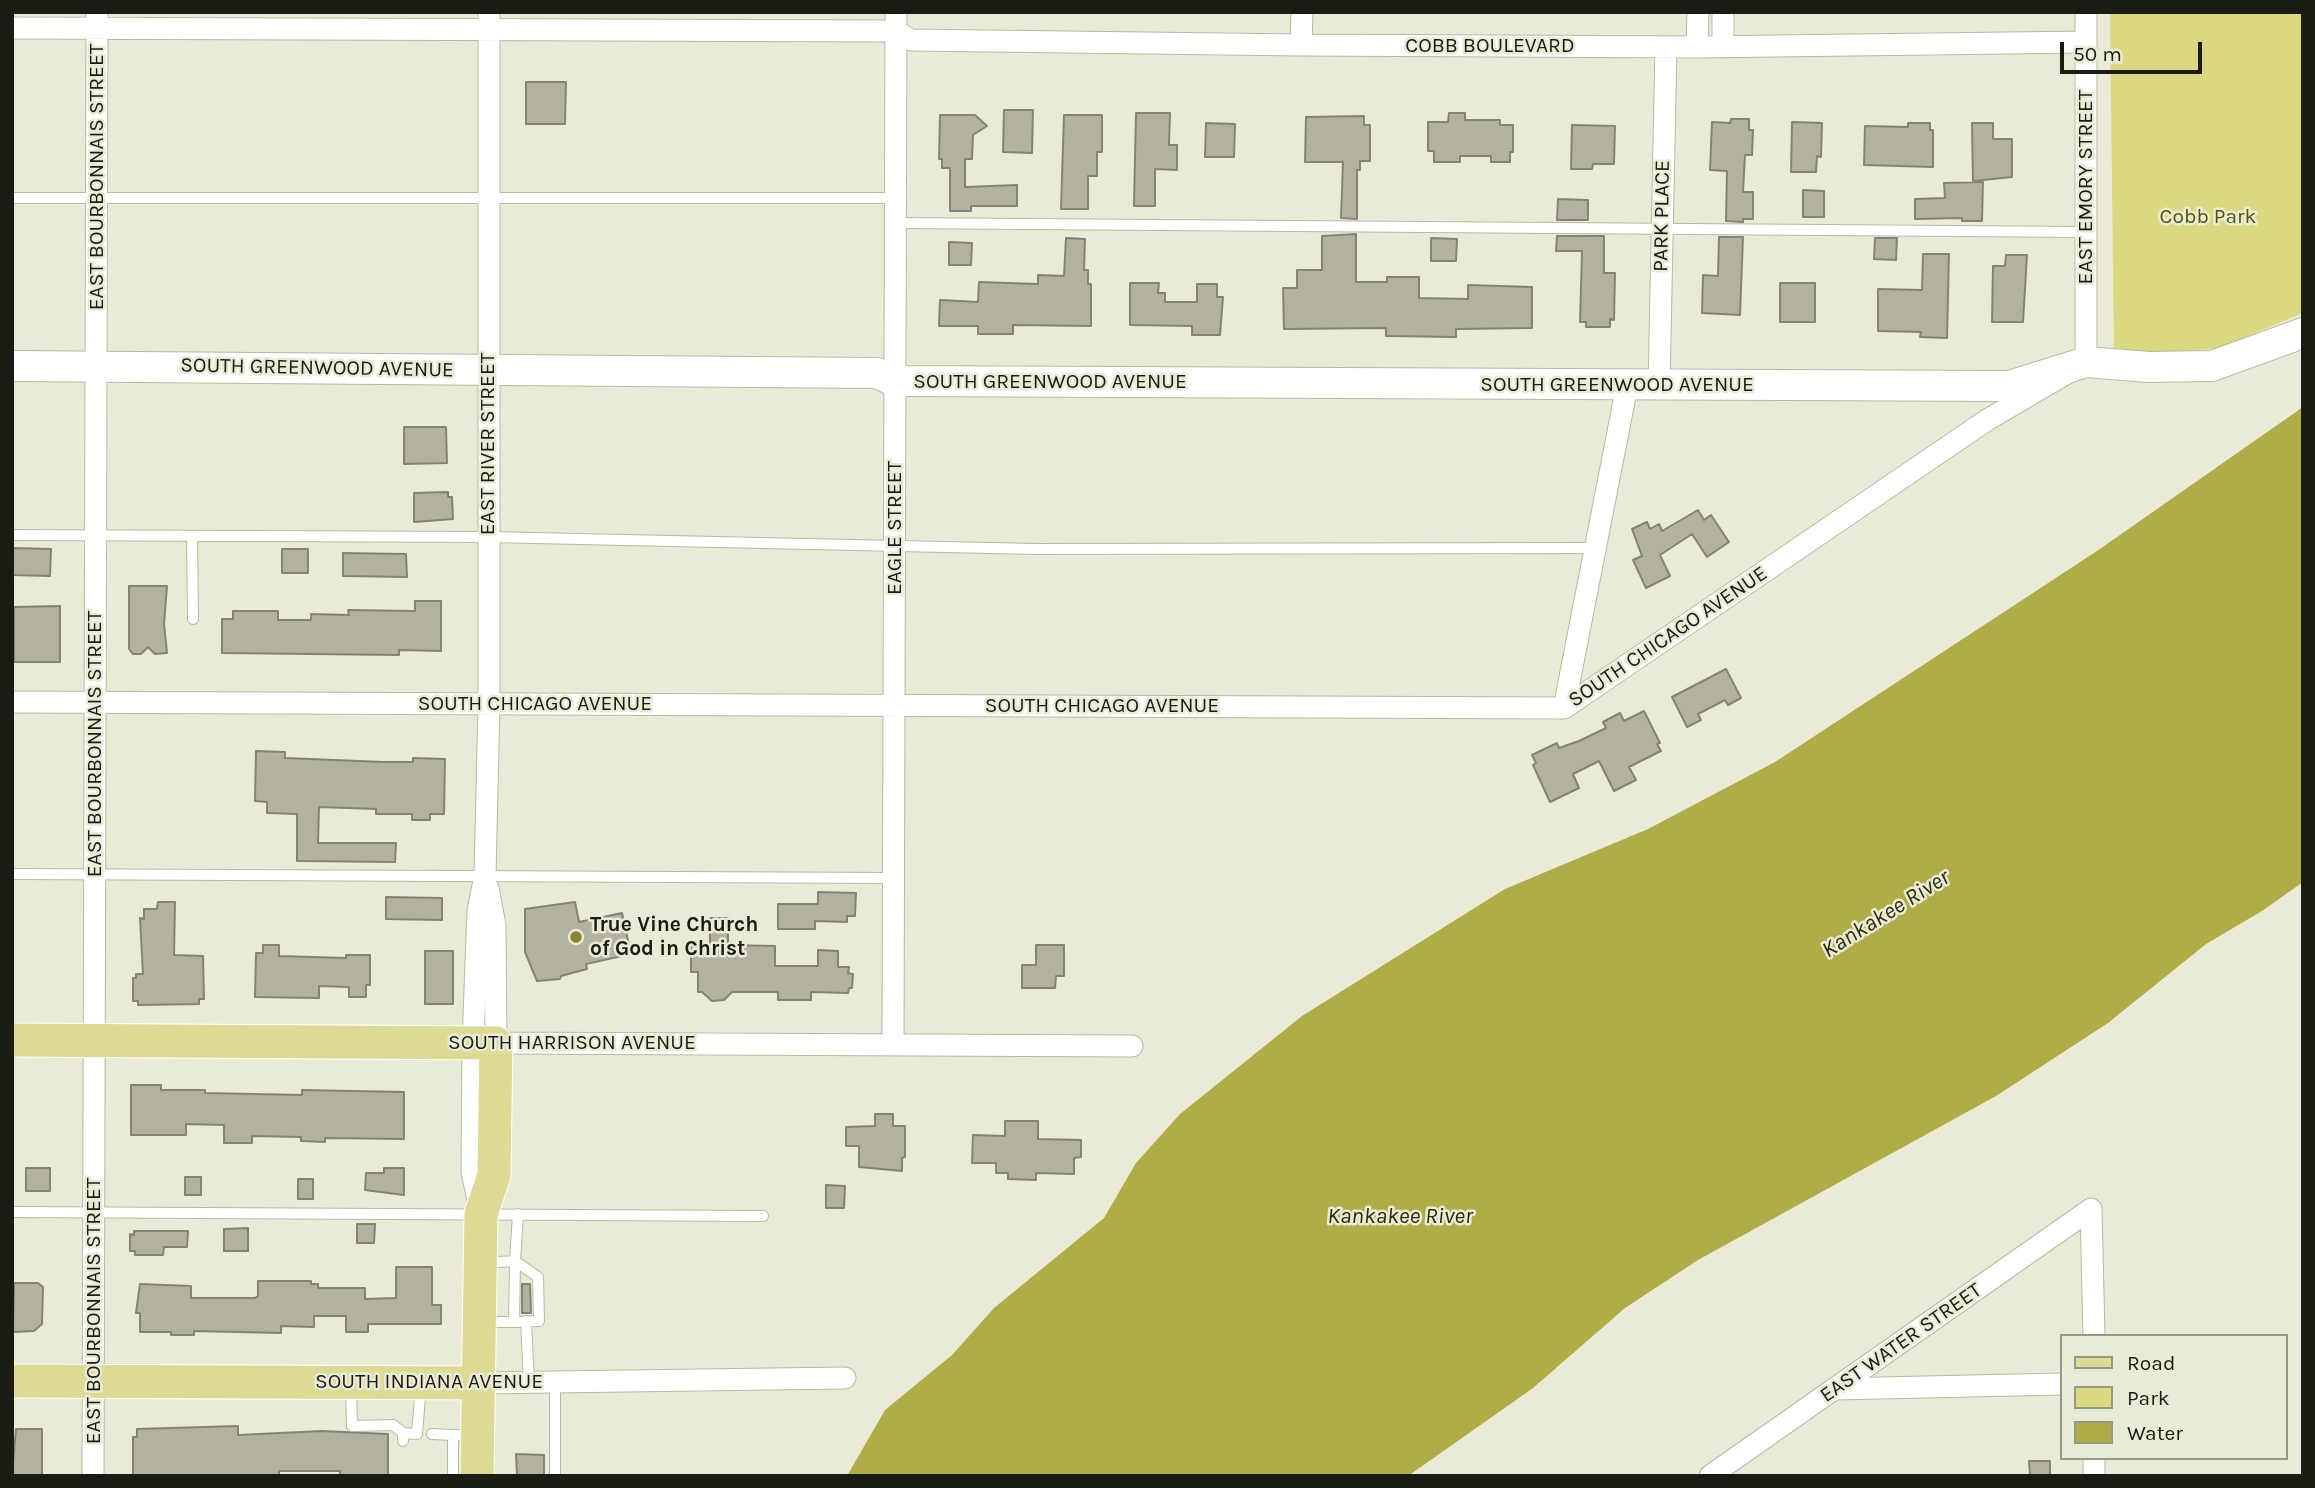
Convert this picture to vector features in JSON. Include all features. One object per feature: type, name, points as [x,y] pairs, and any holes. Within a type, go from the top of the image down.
[{"type":"main road","name":"SOUTH HARRISON AVENUE","points":[[12,1040],[484,1043]]},
{"type":"main road","name":"EAST RIVER STREET","points":[[484,1043],[494,1175],[481,1214],[480,1383],[485,1476]]},
{"type":"main road","name":"SOUTH INDIANA AVENUE","points":[[12,1381],[480,1383]]},
{"type":"main road","name":"EAST RIVER STREET","points":[[477,1476],[466,1436],[480,1383]]},
{"type":"street","points":[[1301,45],[1302,12]]},
{"type":"street","points":[[1698,12],[1698,47]]},
{"type":"street","points":[[1723,12],[1723,47]]},
{"type":"street","name":"EAST EMORY STREET","points":[[2086,12],[2086,362]]},
{"type":"street","name":"COBB BOULEVARD","points":[[12,28],[97,20],[896,22],[911,40],[1666,47],[2086,42]]},
{"type":"street","name":"EAST BOURBONNAIS STREET","points":[[93,1476],[97,20]]},
{"type":"street","name":"EAST RIVER STREET","points":[[484,1043],[495,925],[485,876],[489,704],[489,21]]},
{"type":"street","name":"EAGLE STREET","points":[[893,1043],[896,22]]},
{"type":"street","name":"PARK PLACE","points":[[1658,386],[1666,47]]},
{"type":"street","points":[[2086,362],[2149,367],[2211,366],[2303,333]]},
{"type":"street","name":"SOUTH GREENWOOD AVENUE","points":[[12,366],[877,373],[894,381],[2009,386],[2086,362]]},
{"type":"street","name":"SOUTH CHICAGO AVENUE","points":[[12,702],[1564,708],[1987,420],[2086,362]]},
{"type":"street","points":[[1564,708],[1627,386]]},
{"type":"street","name":"SOUTH HARRISON AVENUE","points":[[484,1043],[1132,1046]]},
{"type":"street","name":"EAST WATER STREET","points":[[1710,1476],[2091,1209],[2094,1334]]},
{"type":"street","name":"SOUTH INDIANA AVENUE","points":[[480,1383],[845,1378]]},
{"type":"street","points":[[1835,1389],[2060,1384]]},
{"type":"lane","points":[[12,198],[895,198]]},
{"type":"lane","points":[[895,223],[2086,232]]},
{"type":"lane","points":[[12,535],[488,537],[1036,549],[1595,548]]},
{"type":"lane","points":[[192,536],[193,619]]},
{"type":"lane","points":[[12,874],[895,877]]},
{"type":"lane","points":[[12,1212],[763,1216]]},
{"type":"lane","points":[[518,1214],[515,1261],[529,1382]]},
{"type":"lane","points":[[481,1263],[515,1261],[538,1277],[539,1321],[481,1322]]},
{"type":"lane","points":[[351,1382],[352,1426],[393,1425],[403,1437],[417,1434],[432,1438],[466,1436],[453,1476]]},
{"type":"lane","points":[[555,1382],[555,1476]]},
{"type":"lane","points":[[417,1434],[421,1383]]},
{"type":"green space","name":"Cobb Park","points":[[2110,12],[2303,12],[2303,313],[2219,348],[2114,358]]},
{"type":"water","name":"Kankakee River","points":[[2303,407],[2303,882],[2262,911],[2206,944],[2108,1023],[1996,1096],[1698,1260],[1625,1308],[1533,1388],[1408,1476],[847,1476],[885,1410],[952,1355],[994,1308],[1104,1218],[1136,1163],[1180,1114],[1302,1016],[1505,889],[1648,829],[1775,762],[2097,551]]},
{"type":"building","points":[[526,82],[566,82],[565,124],[526,124]]},
{"type":"building","points":[[1004,110],[1033,110],[1032,153],[1003,152]]},
{"type":"building","points":[[1136,113],[1170,113],[1169,145],[1177,145],[1177,170],[1155,169],[1155,206],[1134,206]]},
{"type":"building","points":[[1449,113],[1465,113],[1465,120],[1500,120],[1500,125],[1513,125],[1513,152],[1510,152],[1510,162],[1491,162],[1491,156],[1460,156],[1460,162],[1434,162],[1434,151],[1428,151],[1428,122],[1448,122]]},
{"type":"building","points":[[940,115],[975,115],[987,126],[973,135],[972,159],[965,159],[965,187],[1017,185],[1017,206],[971,206],[971,211],[950,211],[950,168],[942,168],[942,159],[939,159]]},
{"type":"building","points":[[1064,115],[1102,115],[1102,152],[1097,152],[1097,176],[1088,176],[1088,209],[1061,209]]},
{"type":"building","points":[[1364,116],[1364,125],[1370,125],[1370,161],[1360,161],[1360,170],[1357,170],[1357,219],[1341,218],[1343,162],[1305,162],[1306,117]]},
{"type":"building","points":[[1731,119],[1749,119],[1749,130],[1753,130],[1752,155],[1745,155],[1743,192],[1753,192],[1753,219],[1743,219],[1743,222],[1726,221],[1727,171],[1710,170],[1712,122],[1730,123]]},
{"type":"building","points":[[1792,122],[1822,123],[1821,157],[1817,156],[1816,172],[1791,172]]},
{"type":"building","points":[[1206,123],[1235,124],[1234,157],[1205,157]]},
{"type":"building","points":[[1908,123],[1930,123],[1930,130],[1933,130],[1933,167],[1864,165],[1865,126],[1908,127]]},
{"type":"building","points":[[1972,123],[1993,123],[1993,139],[2012,139],[2012,177],[1973,181]]},
{"type":"building","points":[[1572,125],[1615,126],[1614,164],[1593,164],[1592,169],[1571,169]]},
{"type":"building","points":[[1983,182],[1982,221],[1962,221],[1962,218],[1915,219],[1915,199],[1945,198],[1944,183]]},
{"type":"building","points":[[1803,190],[1824,191],[1824,217],[1803,217]]},
{"type":"building","points":[[1558,199],[1588,200],[1588,220],[1557,220]]},
{"type":"building","points":[[1356,234],[1356,282],[1387,282],[1387,277],[1419,277],[1419,298],[1468,299],[1468,285],[1532,287],[1532,328],[1456,329],[1456,337],[1386,336],[1386,328],[1284,329],[1283,288],[1297,288],[1297,270],[1322,270],[1322,236]]},
{"type":"building","points":[[1557,236],[1604,236],[1604,273],[1615,273],[1614,320],[1610,319],[1610,327],[1586,327],[1586,322],[1580,322],[1582,251],[1556,251]]},
{"type":"building","points":[[1719,237],[1743,237],[1740,315],[1702,313],[1703,275],[1718,276]]},
{"type":"building","points":[[1066,238],[1085,239],[1084,270],[1088,270],[1088,284],[1091,284],[1091,326],[1013,325],[1013,334],[978,334],[978,326],[939,326],[940,300],[978,302],[979,282],[1038,284],[1038,275],[1064,276]]},
{"type":"building","points":[[1431,238],[1457,239],[1456,261],[1431,261]]},
{"type":"building","points":[[1875,238],[1897,238],[1896,260],[1874,259]]},
{"type":"building","points":[[949,242],[972,243],[971,265],[949,265]]},
{"type":"building","points":[[1923,254],[1949,254],[1947,338],[1920,337],[1921,332],[1878,331],[1878,289],[1922,290]]},
{"type":"building","points":[[2006,255],[2027,255],[2023,322],[1992,322],[1993,266],[2005,266]]},
{"type":"building","points":[[1130,283],[1159,283],[1158,293],[1165,293],[1165,302],[1197,302],[1197,284],[1217,284],[1217,297],[1223,297],[1220,335],[1192,335],[1192,326],[1130,325]]},
{"type":"building","points":[[1780,283],[1815,283],[1815,322],[1780,322]]},
{"type":"building","points":[[404,427],[446,427],[447,463],[404,464]]},
{"type":"building","points":[[448,492],[448,497],[452,497],[453,519],[414,522],[414,493]]},
{"type":"building","points":[[1698,510],[1704,520],[1711,515],[1729,542],[1707,557],[1692,534],[1660,555],[1670,576],[1646,588],[1633,560],[1642,556],[1632,529],[1647,522],[1650,529],[1659,524],[1662,531]]},
{"type":"building","points":[[12,548],[51,549],[50,576],[12,575]]},
{"type":"building","points":[[282,549],[308,549],[308,573],[282,573]]},
{"type":"building","points":[[343,553],[406,554],[407,577],[343,576]]},
{"type":"building","points":[[129,586],[167,586],[164,624],[167,653],[155,654],[148,647],[141,654],[133,654],[129,649]]},
{"type":"building","points":[[415,601],[441,601],[441,651],[399,650],[399,655],[222,653],[222,619],[233,619],[233,611],[278,611],[278,620],[311,620],[311,614],[349,615],[348,610],[415,611]]},
{"type":"building","points":[[60,606],[60,662],[14,662],[14,607]]},
{"type":"building","points":[[1726,669],[1741,698],[1728,705],[1725,700],[1698,714],[1701,720],[1687,727],[1672,697]]},
{"type":"building","points":[[1644,711],[1660,743],[1657,744],[1661,751],[1629,767],[1636,780],[1614,791],[1599,761],[1573,774],[1579,788],[1550,802],[1533,765],[1536,763],[1532,755],[1557,743],[1559,748],[1579,741],[1606,728],[1603,722],[1620,713],[1624,721]]},
{"type":"building","points":[[256,751],[285,752],[285,758],[384,762],[413,762],[413,758],[445,759],[444,814],[430,814],[430,820],[412,820],[412,814],[376,814],[376,809],[319,807],[318,843],[396,843],[395,862],[297,861],[297,814],[267,813],[267,802],[255,801]]},
{"type":"building","points":[[818,892],[856,893],[855,916],[847,916],[847,922],[815,921],[815,929],[778,929],[778,904],[818,904]]},
{"type":"building","points":[[386,897],[442,898],[442,920],[386,919]]},
{"type":"building","points":[[158,902],[175,902],[174,955],[203,956],[204,999],[199,999],[199,1004],[138,1005],[138,1001],[133,1001],[133,978],[136,978],[136,974],[143,974],[140,918],[144,919],[144,909],[157,909]]},
{"type":"building","name":"True Vine Church of God in Christ","points":[[575,902],[579,922],[622,913],[631,954],[586,964],[587,969],[561,976],[560,979],[537,981],[525,952],[525,909]]},
{"type":"building","points":[[710,918],[728,918],[728,945],[775,946],[775,966],[818,966],[818,950],[838,951],[838,967],[849,967],[848,973],[853,974],[852,988],[849,988],[848,993],[811,992],[811,1000],[778,1000],[778,992],[732,992],[724,1000],[712,1001],[702,992],[698,992],[698,972],[691,972],[691,947],[710,947]]},
{"type":"building","points":[[263,945],[279,945],[279,956],[346,958],[346,955],[370,955],[370,985],[366,985],[366,997],[349,997],[349,987],[319,986],[319,998],[255,997],[256,953],[263,953]]},
{"type":"building","points":[[1036,945],[1064,945],[1064,976],[1056,976],[1055,988],[1022,988],[1022,965],[1036,965]]},
{"type":"building","points":[[425,951],[453,951],[453,1004],[425,1004]]},
{"type":"building","points":[[131,1085],[161,1085],[161,1090],[205,1090],[205,1093],[302,1095],[302,1090],[404,1092],[404,1139],[325,1138],[325,1142],[301,1141],[301,1137],[252,1136],[252,1143],[224,1143],[224,1125],[186,1124],[186,1135],[131,1135]]},
{"type":"building","points":[[875,1114],[893,1114],[893,1126],[905,1126],[902,1171],[859,1167],[859,1146],[846,1146],[846,1127],[875,1126]]},
{"type":"building","points":[[1005,1121],[1038,1121],[1038,1139],[1081,1140],[1081,1157],[1074,1158],[1074,1174],[1036,1173],[1036,1180],[1008,1179],[1008,1173],[996,1173],[996,1163],[972,1163],[973,1135],[1005,1136]]},
{"type":"building","points":[[26,1168],[50,1168],[50,1191],[26,1191]]},
{"type":"building","points":[[384,1168],[404,1168],[404,1195],[365,1190],[366,1173],[384,1173]]},
{"type":"building","points":[[185,1177],[201,1177],[201,1195],[185,1195]]},
{"type":"building","points":[[298,1179],[313,1179],[313,1199],[298,1199]]},
{"type":"building","points":[[826,1185],[845,1186],[844,1208],[826,1208]]},
{"type":"building","points":[[357,1224],[375,1224],[374,1243],[357,1243]]},
{"type":"building","points":[[248,1228],[248,1251],[224,1251],[224,1229]]},
{"type":"building","points":[[134,1231],[188,1231],[187,1247],[164,1247],[163,1255],[135,1255],[135,1251],[130,1251],[130,1234],[134,1235]]},
{"type":"building","points":[[396,1267],[432,1267],[432,1305],[441,1305],[441,1324],[368,1324],[368,1332],[346,1332],[346,1316],[314,1316],[314,1327],[281,1326],[281,1333],[194,1331],[194,1335],[171,1335],[171,1332],[140,1332],[140,1313],[136,1313],[140,1284],[191,1286],[191,1298],[255,1298],[258,1296],[258,1281],[311,1281],[311,1284],[318,1284],[318,1288],[365,1288],[365,1299],[396,1298]]},
{"type":"building","points":[[14,1283],[38,1283],[43,1287],[42,1324],[34,1331],[13,1332]]},
{"type":"building","points":[[522,1284],[530,1284],[531,1313],[522,1313]]},
{"type":"building","points":[[238,1426],[238,1435],[322,1431],[388,1434],[388,1476],[340,1476],[340,1471],[279,1471],[279,1475],[272,1476],[133,1476],[133,1437],[137,1437],[137,1429]]},
{"type":"building","points":[[16,1429],[42,1429],[42,1476],[12,1476]]},
{"type":"building","points":[[516,1454],[544,1455],[544,1476],[517,1476]]},
{"type":"building","points":[[2029,1461],[2050,1461],[2050,1476],[2030,1476]]},
{"type":"place","name":"True Vine Church of God in Christ","points":[[576,937]]}]
